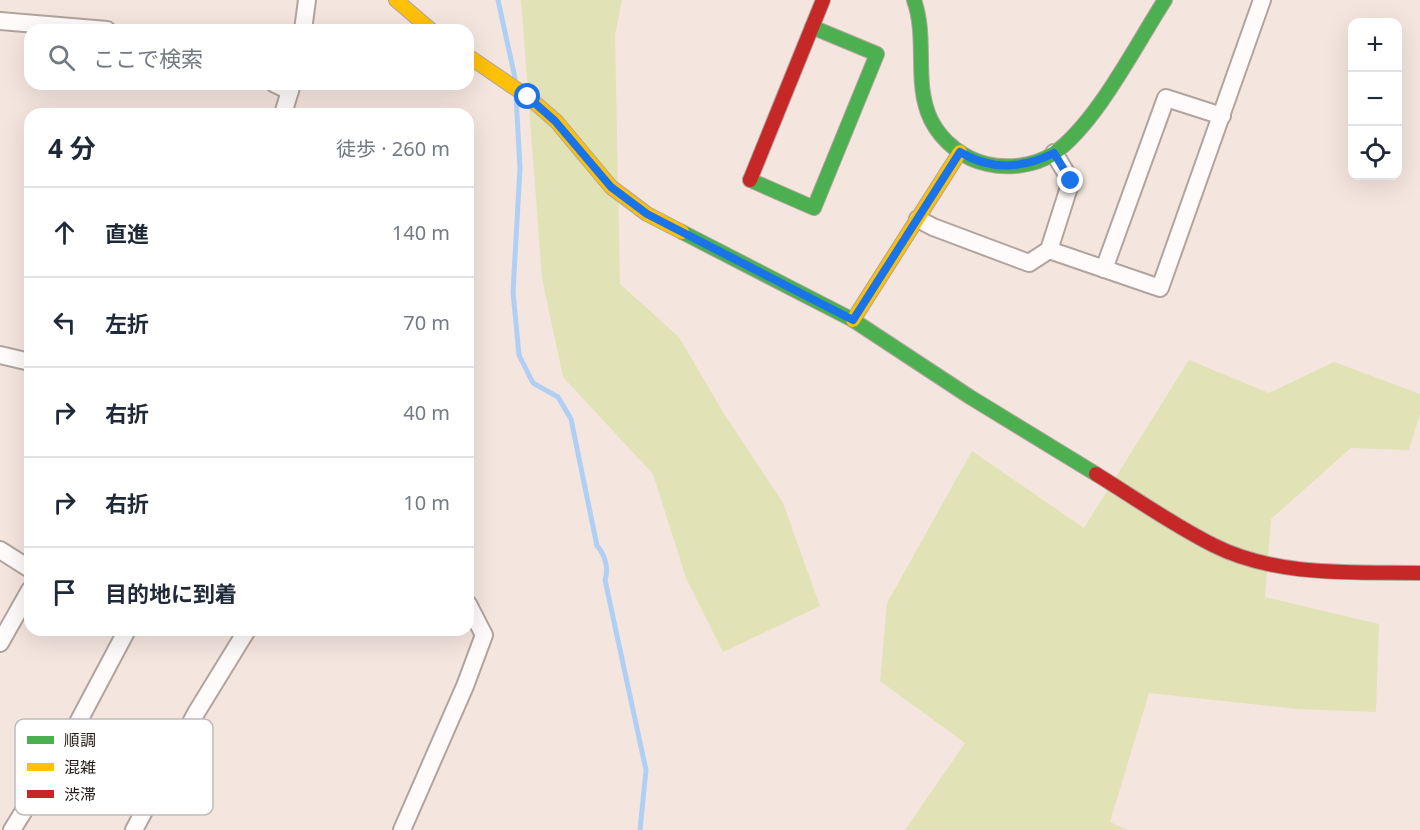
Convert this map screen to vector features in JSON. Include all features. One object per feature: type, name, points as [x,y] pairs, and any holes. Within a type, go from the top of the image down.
[{"type":"street","points":[[304,24],[307,0]]},
{"type":"street","points":[[396,0],[424,24]]},
{"type":"street","points":[[812,27],[877,54],[814,208],[749,181],[823,0]]},
{"type":"street","points":[[914,0],[920,13],[924,36],[921,84],[926,109],[938,132],[960,152],[976,160],[1001,166],[1026,165],[1054,153],[1079,128],[1165,0]]},
{"type":"street","points":[[1049,250],[1160,288],[1262,0]]},
{"type":"street","points":[[0,21],[36,24]]},
{"type":"street","points":[[474,60],[528,97],[555,121],[611,187],[647,214],[853,320],[970,397],[1214,546],[1265,563],[1318,571],[1420,573]]},
{"type":"street","points":[[284,108],[286,90]]},
{"type":"street","points":[[1104,269],[1166,98],[1222,116]]},
{"type":"street","points":[[853,320],[960,152]]},
{"type":"street","points":[[918,219],[1029,263],[1049,250],[1071,181],[1054,153]]},
{"type":"street","points":[[0,355],[24,361]]},
{"type":"street","points":[[0,550],[24,565]]},
{"type":"street","points":[[0,643],[24,601]]},
{"type":"street","points":[[402,830],[465,686],[484,635],[474,616]]},
{"type":"street","points":[[80,719],[124,636]]},
{"type":"street","points":[[192,719],[243,636]]},
{"type":"street","points":[[12,830],[21,815]]},
{"type":"street","points":[[134,830],[142,815]]},
{"type":"green space","points":[[521,0],[622,0],[615,35],[620,284],[679,337],[723,412],[783,503],[820,606],[723,652],[686,578],[653,474],[563,377],[542,278]]},
{"type":"green space","points":[[1189,360],[1269,393],[1334,362],[1420,394],[1420,414],[1409,450],[1351,448],[1271,519],[1265,597],[1379,624],[1376,712],[1297,709],[1149,693],[1110,822],[1128,830],[905,830],[965,743],[880,681],[887,603],[972,451],[1084,528]]},
{"type":"waterway","points":[[498,0],[515,78]]},
{"type":"waterway","points":[[516,96],[520,168],[513,292],[519,355],[533,383],[558,397],[571,419],[597,546],[606,562],[605,580],[646,770],[640,830]]},
{"type":"traffic: fast","points":[[914,0],[920,30],[923,91],[931,120],[947,142],[962,154],[978,162],[1004,166],[1021,165],[1046,158],[1069,140],[1100,104],[1165,0]]},
{"type":"traffic: fast","points":[[750,180],[814,208],[877,54],[812,27]]},
{"type":"traffic: fast","points":[[682,232],[853,320],[970,397],[1096,474]]},
{"type":"traffic: slow","points":[[396,0],[424,24]]},
{"type":"traffic: slow","points":[[474,60],[528,97],[556,121],[611,187],[647,214],[682,232]]},
{"type":"traffic: slow","points":[[853,320],[960,152]]},
{"type":"traffic: jam","points":[[750,180],[823,0]]},
{"type":"traffic: jam","points":[[1096,474],[1183,529],[1213,545],[1262,563],[1315,571],[1420,573]]},
{"type":"route","points":[[528,97],[555,121],[611,187],[647,214],[853,320],[960,152],[987,164],[1001,166],[1026,165],[1054,153],[1071,181]]}]
